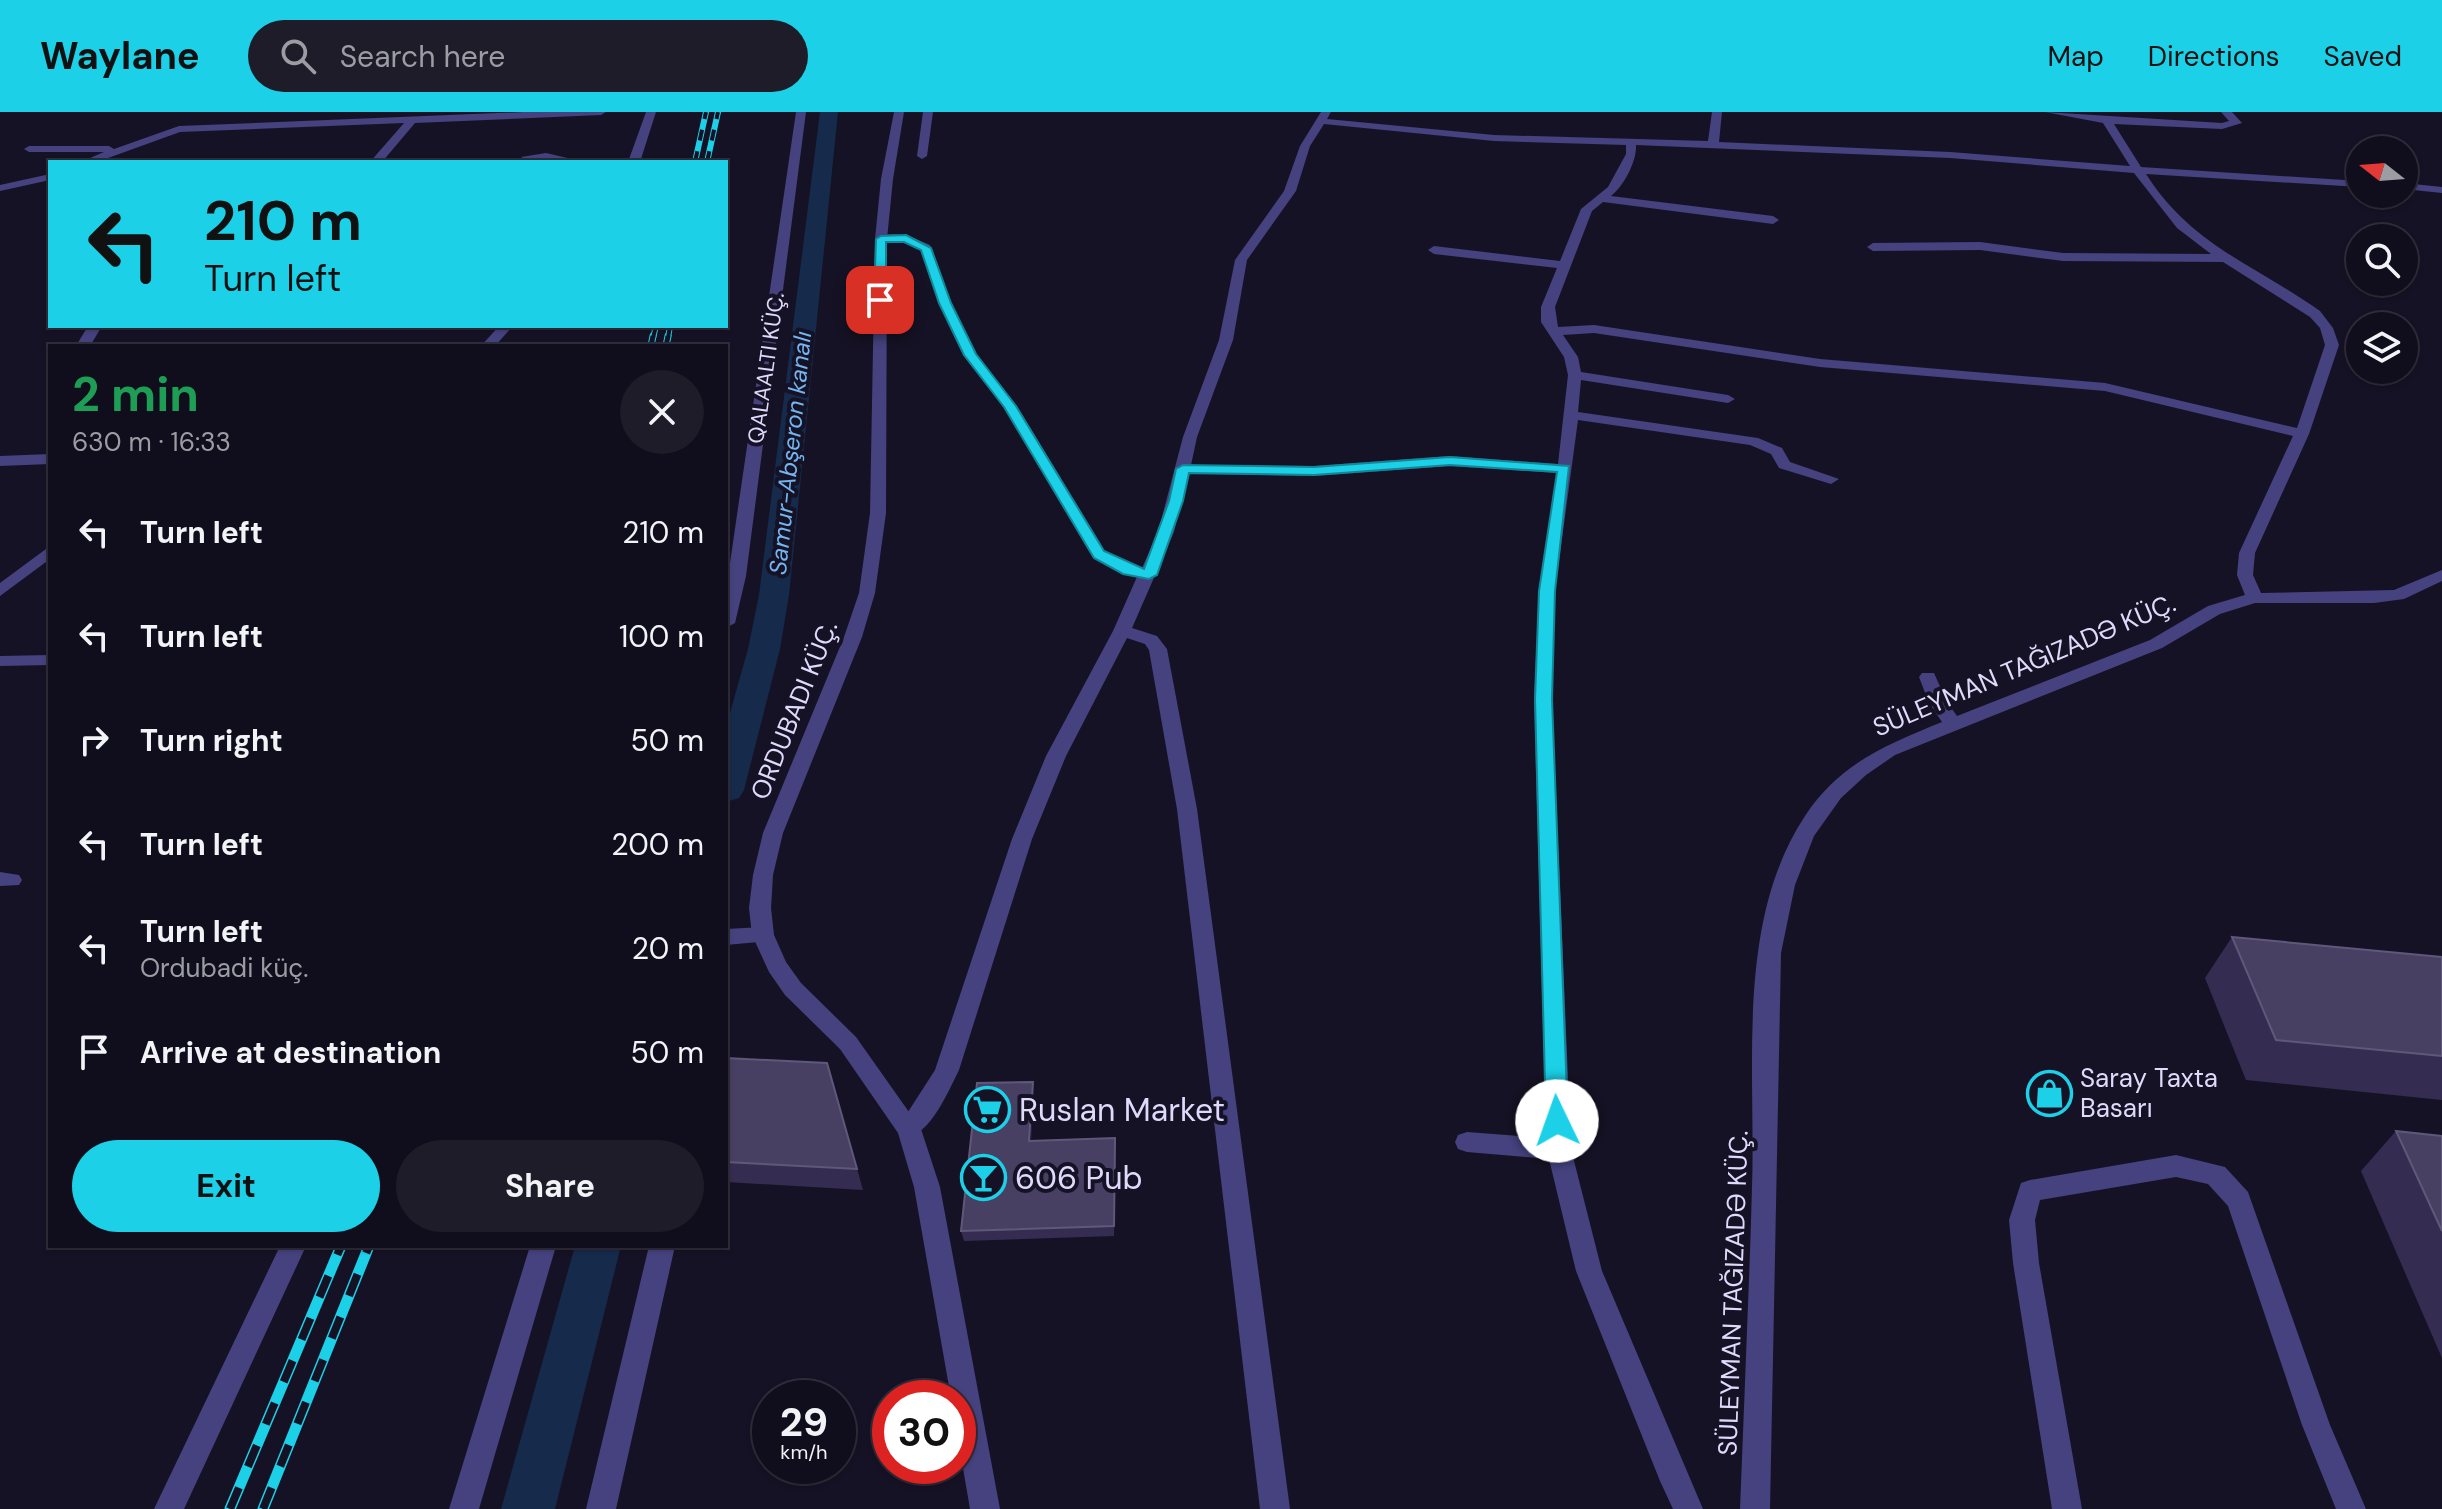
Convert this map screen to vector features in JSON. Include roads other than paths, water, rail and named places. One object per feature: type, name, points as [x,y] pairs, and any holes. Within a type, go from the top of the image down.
[{"type":"street","points":[[92,160],[179,129],[601,112]]},
{"type":"street","points":[[635,160],[651,112]]},
{"type":"street","points":[[728,615],[738,576],[801,112]]},
{"type":"street","name":"ORDUBADI KÜÇ.","points":[[899,112],[887,179],[881,239],[878,513],[867,593],[853,637],[773,833],[763,875],[760,908],[763,935],[777,966],[793,989],[857,1054],[909,1129],[927,1187],[985,1509]]},
{"type":"street","points":[[922,156],[928,112]]},
{"type":"street","points":[[1713,143],[1717,112]]},
{"type":"street","points":[[2050,112],[2107,120],[2222,126],[2237,123],[2226,112]]},
{"type":"street","points":[[909,1129],[932,1099],[947,1070],[1022,839],[1056,756],[1149,575],[1176,501],[1190,437],[1226,340],[1241,260],[1290,191],[1305,146],[1323,116],[1464,136],[1713,143],[1808,151],[1950,155],[2139,171],[2346,183]]},
{"type":"street","points":[[179,129],[189,118]]},
{"type":"street","points":[[378,160],[413,119]]},
{"type":"street","points":[[2107,120],[2173,219],[2225,258],[2317,315],[2329,331],[2332,345],[2302,434],[2247,553],[2245,575],[2255,598]]},
{"type":"street","points":[[1631,142],[1631,154],[1613,189],[1587,209],[1548,307],[1548,322],[1571,357],[1575,375],[1547,591],[1543,699],[1559,1149],[1589,1271],[1688,1509]]},
{"type":"street","points":[[29,149],[116,150]]},
{"type":"street","points":[[526,157],[546,156],[568,160]]},
{"type":"street","points":[[0,188],[48,178]]},
{"type":"street","points":[[15,186],[40,193]]},
{"type":"street","points":[[2418,187],[2442,190]]},
{"type":"street","points":[[1600,198],[1773,220]]},
{"type":"street","points":[[881,239],[906,238],[926,248],[945,303],[970,355],[1010,406],[1099,554],[1120,567],[1149,575]]},
{"type":"street","points":[[1873,247],[1980,246],[2063,257],[2225,258]]},
{"type":"street","points":[[1434,250],[1564,265]]},
{"type":"street","points":[[490,344],[504,328]]},
{"type":"street","points":[[1553,331],[1594,329],[1820,363],[2105,387],[2302,434]]},
{"type":"street","points":[[1575,375],[1728,399]]},
{"type":"street","points":[[1570,415],[1753,441],[1777,451],[1784,465],[1794,470],[1831,479]]},
{"type":"street","points":[[0,461],[48,459]]},
{"type":"street","points":[[1183,469],[1314,471],[1450,461],[1564,469]]},
{"type":"street","points":[[0,591],[48,553]]},
{"type":"street","points":[[1755,1509],[1766,1126],[1766,992],[1783,891],[1795,854],[1811,820],[1858,769],[1888,751],[2156,644],[2214,610],[2255,598],[2374,598],[2398,595],[2442,575]]},
{"type":"street","points":[[1122,631],[1151,640],[1158,649],[1187,809],[1275,1509]]},
{"type":"street","points":[[0,661],[48,660]]},
{"type":"street","points":[[1928,677],[1938,703],[1954,725]]},
{"type":"street","points":[[728,937],[763,935]]},
{"type":"street","points":[[1467,1142],[1559,1149]]},
{"type":"street","points":[[2067,1509],[2026,1263],[2022,1220],[2030,1191],[2176,1166],[2216,1175],[2239,1200],[2316,1425],[2351,1509]]},
{"type":"street","points":[[169,1509],[292,1248]]},
{"type":"street","points":[[464,1509],[542,1248]]},
{"type":"street","points":[[601,1509],[662,1248]]},
{"type":"waterway","name":"Samur-Abşeron kanalı","points":[[728,783],[764,649],[774,595],[829,112]]},
{"type":"waterway","name":"Samur-Abşeron kanalı","points":[[528,1509],[597,1248]]},
{"type":"railway","points":[[695,160],[706,112]]},
{"type":"railway","points":[[707,160],[718,112]]},
{"type":"railway","points":[[653,338],[656,328]]},
{"type":"railway","points":[[668,338],[670,328]]},
{"type":"railway","points":[[651,344],[653,336]]},
{"type":"railway","points":[[666,344],[668,336]]},
{"type":"railway","points":[[230,1509],[340,1248]]},
{"type":"railway","points":[[263,1509],[368,1248]]},
{"type":"place","name":"Saray Taxta Basarı","points":[[2049,1093]]},
{"type":"place","name":"Ruslan Market","points":[[988,1110]]},
{"type":"place","name":"606 Pub","points":[[984,1178]]}]
